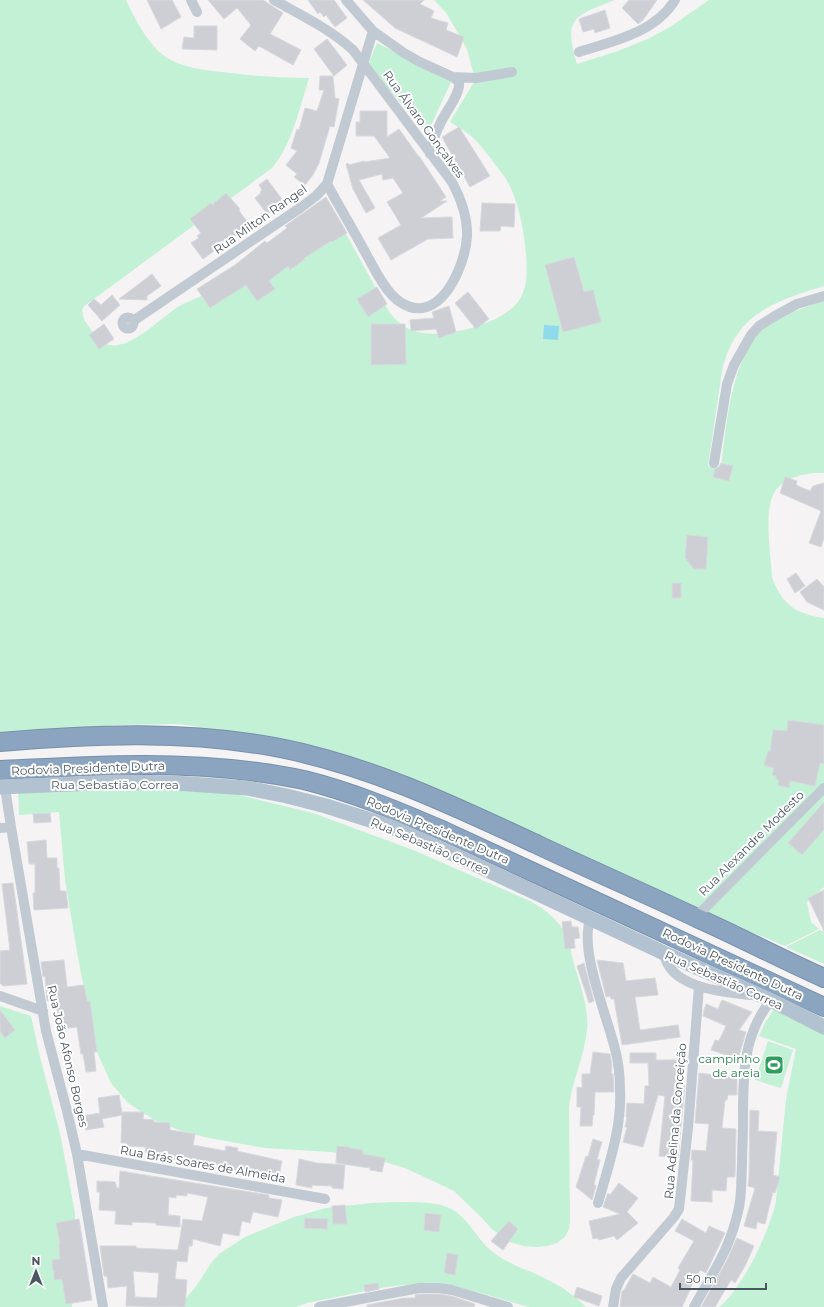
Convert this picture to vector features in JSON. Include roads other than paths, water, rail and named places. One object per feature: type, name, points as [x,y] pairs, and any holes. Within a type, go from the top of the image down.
[{"type":"highway","points":[[0,742],[136,735],[204,738],[238,741],[274,747],[336,761],[410,787],[696,917],[821,977]]},
{"type":"highway","name":"Rodovia Presidente Dutra","points":[[2,781],[106,765],[202,766],[250,771],[304,780],[383,805],[444,831],[824,1007]]},
{"type":"main road","name":"Rua Sebastião Correa","points":[[2,781],[174,783],[248,788],[326,806],[389,826],[451,853],[664,953],[766,998],[824,1027]]},
{"type":"street","points":[[191,0],[197,12]]},
{"type":"street","name":"Rua Álvaro Gonçalves","points":[[274,0],[325,28],[353,50],[458,192],[465,213],[467,236],[462,260],[453,281],[442,298],[428,306],[417,308],[405,305],[395,298],[373,266],[327,184]]},
{"type":"street","points":[[346,0],[373,31],[415,59],[453,77],[459,82],[459,90],[440,122],[430,154]]},
{"type":"street","points":[[579,52],[631,35],[644,28],[664,14],[675,0]]},
{"type":"street","name":"Rua Milton Rangel","points":[[133,321],[300,208],[316,196],[327,184],[373,31]]},
{"type":"street","points":[[453,77],[476,78],[512,72]]},
{"type":"street","points":[[714,463],[727,384],[734,364],[751,335],[759,326],[797,304],[824,296]]},
{"type":"street","name":"Rua João Afonso Borges","points":[[2,781],[46,1031],[77,1154],[103,1307]]},
{"type":"street","name":"Rua Alexandre Modesto","points":[[696,917],[824,788]]},
{"type":"street","points":[[0,828],[11,827]]},
{"type":"street","points":[[591,918],[588,927],[588,938],[592,967],[614,1046],[620,1091],[619,1121],[598,1203]]},
{"type":"street","points":[[664,953],[669,968],[685,980],[699,986],[730,993],[766,998],[764,1009],[751,1034],[746,1054],[741,1186],[737,1214],[724,1254],[694,1307]]},
{"type":"street","name":"Rua Adelina da Conceição","points":[[613,1307],[616,1289],[621,1278],[674,1218],[679,1209],[699,986]]},
{"type":"street","points":[[0,996],[43,1011]]},
{"type":"street","name":"Rua Brás Soares de Almeida","points":[[77,1154],[325,1199]]},
{"type":"street","points":[[319,1307],[411,1290],[438,1288],[452,1290],[508,1307]]},
{"type":"water","points":[[544,325],[559,326],[558,340],[543,339]]},
{"type":"place","name":"campinho de areia","points":[[774,1065]]}]
